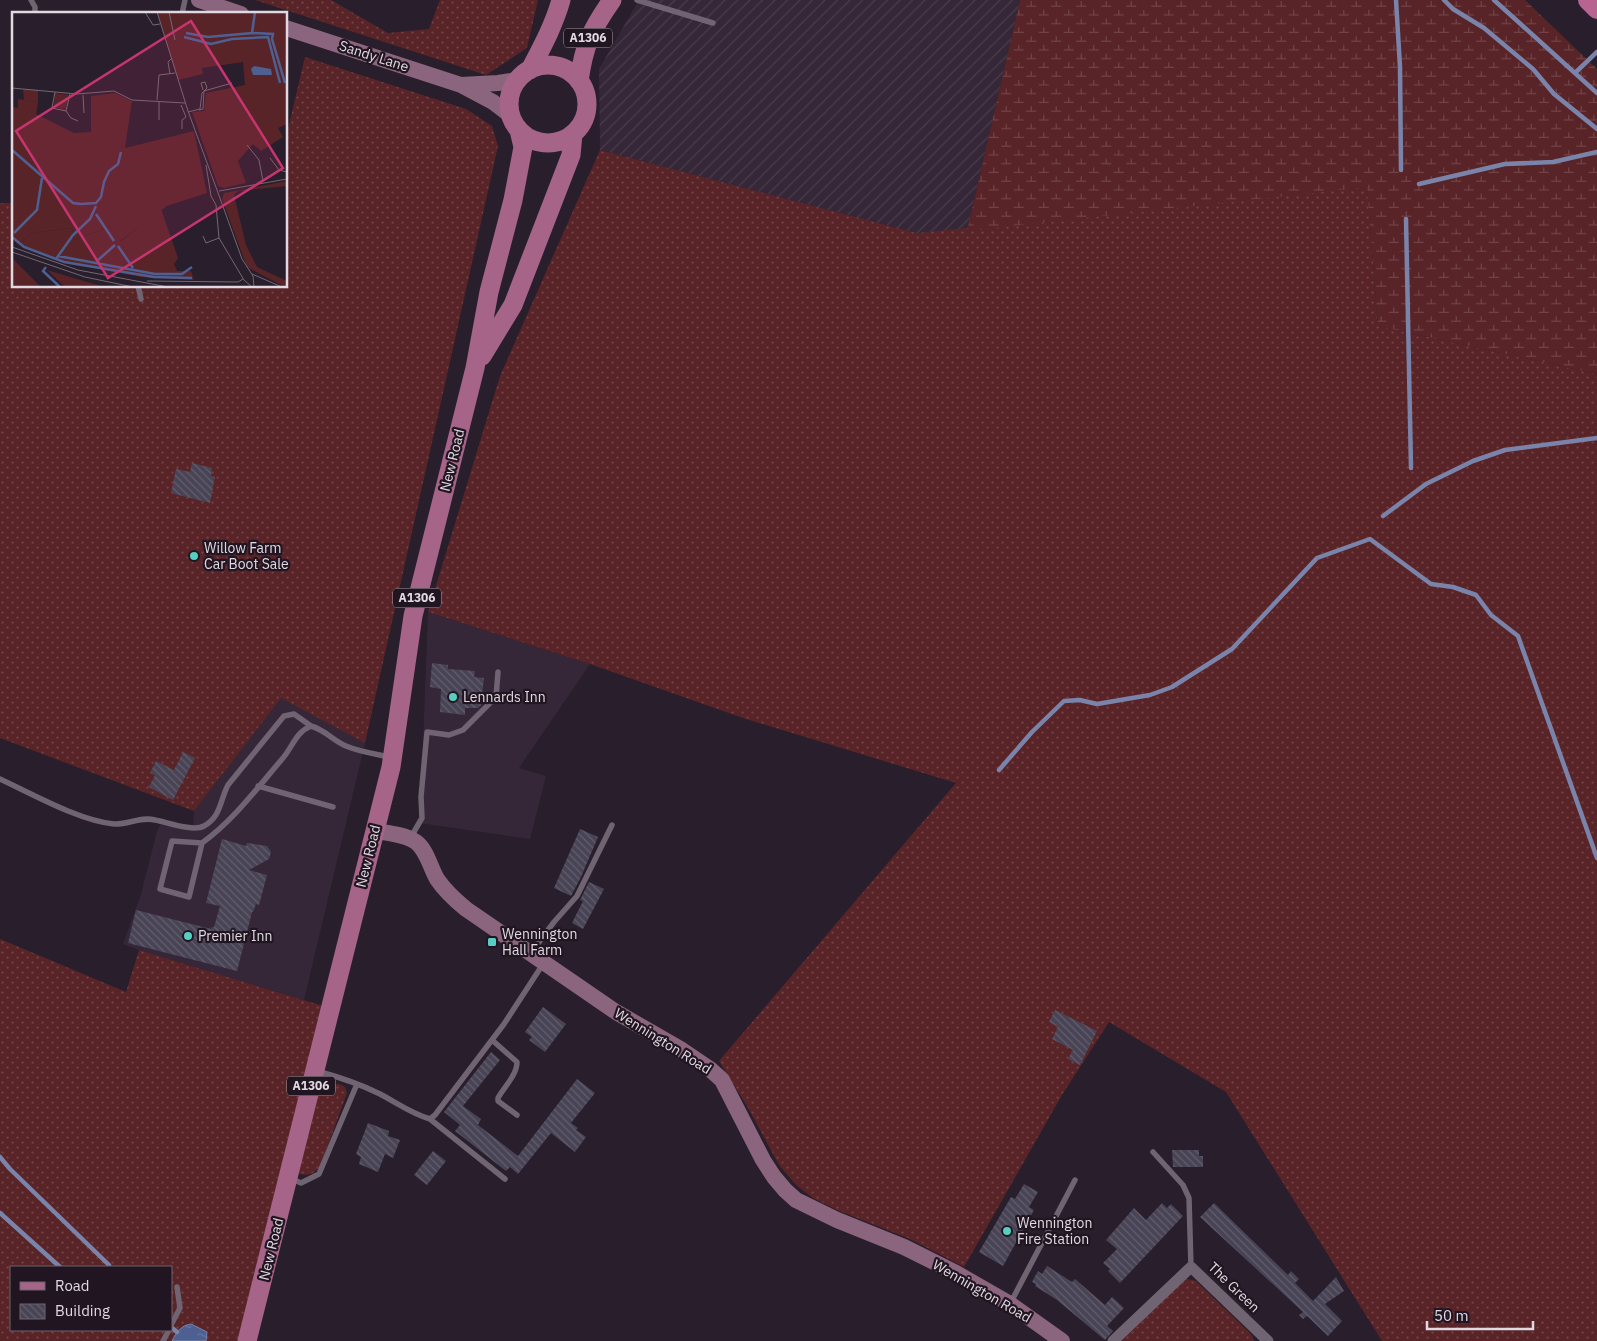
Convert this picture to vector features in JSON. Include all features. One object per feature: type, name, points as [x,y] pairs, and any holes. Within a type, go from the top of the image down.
[{"type":"highway","points":[[1588,0],[1597,9]]},
{"type":"main road","points":[[199,0],[235,12]]},
{"type":"main road","name":"A1306","points":[[524,75],[545,41],[558,11],[560,0]]},
{"type":"main road","name":"A1306","points":[[579,81],[582,56],[589,36],[596,22],[612,0]]},
{"type":"main road","name":"Sandy Lane","points":[[288,29],[461,85],[493,102],[515,122]]},
{"type":"main road","points":[[543,66],[556,67],[569,72],[579,81],[584,90],[586,111],[583,121],[573,134],[563,140],[551,143],[539,142],[528,138],[515,122],[509,103],[512,90],[524,75],[543,66]]},
{"type":"main road","name":"Sandy Lane","points":[[461,85],[498,83],[524,75]]},
{"type":"main road","name":"New Road","points":[[247,1341],[392,757],[413,616],[475,368],[489,292],[515,191],[523,147],[515,122]]},
{"type":"main road","name":"New Road","points":[[475,368],[513,305],[571,156],[573,134]]},
{"type":"main road","points":[[375,831],[410,839]]},
{"type":"main road","name":"Wennington Road","points":[[410,839],[417,843],[424,852],[436,877],[447,893],[466,909],[616,1012],[682,1050],[710,1069],[722,1080],[774,1177],[784,1190],[796,1200],[904,1247],[956,1273],[1010,1304],[1062,1341]]},
{"type":"street","name":"The Green","points":[[1113,1341],[1191,1267],[1268,1341]]},
{"type":"lane","points":[[31,0],[36,12]]},
{"type":"lane","points":[[637,0],[713,23]]},
{"type":"lane","points":[[138,288],[140,299]]},
{"type":"lane","points":[[410,839],[422,818],[427,732],[449,735],[463,730],[496,697],[498,672]]},
{"type":"lane","points":[[0,780],[79,815],[99,821],[124,823],[154,819],[193,828],[202,828],[213,820],[218,812],[223,794],[228,785],[284,716],[294,714],[346,746],[392,757]]},
{"type":"lane","points":[[202,843],[172,841],[160,889],[189,897],[202,843],[220,829],[284,756],[301,731],[311,726]]},
{"type":"lane","points":[[258,786],[333,807]]},
{"type":"lane","points":[[430,1119],[492,1040],[537,959],[554,922],[577,896],[612,825]]},
{"type":"lane","points":[[492,1040],[517,1062],[514,1073],[498,1098],[498,1101],[517,1115]]},
{"type":"lane","points":[[315,1070],[357,1084],[422,1117],[430,1119],[460,1145],[505,1179]]},
{"type":"lane","points":[[288,1178],[301,1183],[319,1174],[357,1084]]},
{"type":"lane","points":[[1153,1152],[1183,1185],[1189,1198],[1191,1267]]},
{"type":"lane","points":[[1010,1304],[1076,1180]]},
{"type":"lane","points":[[172,1323],[180,1308],[178,1286]]},
{"type":"lane","points":[[163,1341],[168,1331]]},
{"type":"shaded area","points":[[639,0],[1020,0],[967,231],[917,233],[600,150],[599,69]]},
{"type":"shaded area","points":[[428,612],[590,664],[519,768],[546,776],[530,839],[419,823]]},
{"type":"shaded area","points":[[281,697],[365,743],[304,1000],[123,944],[141,894],[157,831],[162,822],[193,828],[194,811]]},
{"type":"green space","points":[[255,0],[331,0],[388,33],[429,29],[440,0],[538,0],[527,48],[486,75]]},
{"type":"green space","points":[[1020,0],[1525,0],[1597,69],[1597,374],[1378,326],[1367,187],[967,231]]},
{"type":"green space","points":[[305,57],[466,109],[492,126],[498,146],[365,743],[281,698],[194,811],[0,738],[0,203],[12,203],[12,288],[288,288],[288,129]]},
{"type":"green space","points":[[600,150],[917,233],[1367,187],[1378,326],[1597,374],[1597,1341],[1382,1341],[1226,1092],[1109,1022],[1062,1095],[964,1267],[910,1239],[837,1210],[813,1198],[796,1185],[779,1165],[747,1106],[719,1061],[956,783],[743,718],[590,664],[428,612],[500,376]]},
{"type":"green space","points":[[0,939],[126,992],[139,950],[330,1008],[247,1341],[0,1341]]},
{"type":"green space","points":[[339,1084],[345,1087],[347,1093],[320,1167],[311,1174],[299,1174],[298,1171],[320,1088],[324,1085]]},
{"type":"green space","points":[[1181,1279],[1196,1281],[1252,1335],[1254,1341],[1117,1341]]},
{"type":"water","points":[[191,1324],[207,1332],[206,1341],[172,1341],[180,1330]]},
{"type":"building","points":[[192,463],[212,468],[211,476],[215,477],[210,503],[171,493],[176,469],[190,472]]},
{"type":"building","points":[[432,663],[448,665],[448,669],[475,671],[474,677],[484,678],[481,705],[478,708],[465,708],[465,715],[440,712],[441,689],[430,687]]},
{"type":"building","points":[[183,752],[195,758],[173,800],[149,787],[155,775],[150,773],[156,761],[174,770]]},
{"type":"building","points":[[580,829],[598,837],[571,896],[554,888]]},
{"type":"building","points":[[222,839],[246,846],[247,843],[267,846],[271,852],[269,859],[249,870],[267,875],[259,905],[256,904],[252,912],[237,971],[128,943],[136,910],[211,929],[214,927],[220,906],[206,903]]},
{"type":"building","points":[[589,882],[604,889],[583,929],[572,923],[583,901],[580,900]]},
{"type":"building","points":[[543,1007],[566,1024],[545,1052],[529,1040],[532,1037],[525,1032]]},
{"type":"building","points":[[1055,1010],[1097,1031],[1080,1065],[1068,1059],[1073,1050],[1052,1039],[1058,1027],[1049,1022]]},
{"type":"building","points":[[491,1052],[500,1060],[463,1106],[481,1119],[478,1125],[518,1156],[577,1079],[595,1093],[571,1123],[578,1128],[576,1130],[586,1137],[575,1152],[551,1133],[518,1174],[510,1167],[506,1171],[455,1131],[460,1125],[444,1112]]},
{"type":"building","points":[[368,1123],[389,1131],[388,1136],[400,1140],[393,1158],[385,1154],[378,1172],[359,1164],[361,1157],[356,1154]]},
{"type":"building","points":[[1172,1150],[1199,1150],[1199,1156],[1203,1156],[1203,1167],[1173,1167]]},
{"type":"building","points":[[433,1151],[446,1161],[427,1185],[414,1175]]},
{"type":"building","name":"Wennington Fire Station","points":[[1024,1184],[1038,1192],[1029,1207],[1034,1210],[1003,1266],[979,1252],[1011,1197],[1015,1199]]},
{"type":"building","points":[[1162,1203],[1167,1208],[1171,1204],[1183,1216],[1120,1283],[1103,1263],[1117,1249],[1106,1240],[1134,1208],[1146,1220]]},
{"type":"building","points":[[1214,1203],[1288,1275],[1291,1271],[1299,1279],[1295,1283],[1313,1301],[1336,1277],[1344,1291],[1325,1304],[1342,1321],[1328,1336],[1307,1316],[1303,1319],[1299,1315],[1303,1312],[1200,1217]]},
{"type":"building","points":[[1047,1266],[1072,1282],[1075,1279],[1105,1305],[1112,1297],[1124,1308],[1107,1326],[1113,1331],[1105,1340],[1057,1300],[1035,1286],[1036,1284],[1032,1282],[1038,1271],[1042,1274]]},
{"type":"waterway","points":[[1396,0],[1400,67],[1401,170]]},
{"type":"waterway","points":[[1444,0],[1453,9],[1484,28],[1533,69],[1554,94],[1597,129]]},
{"type":"waterway","points":[[1494,0],[1597,93]]},
{"type":"waterway","points":[[1576,72],[1597,52]]},
{"type":"waterway","points":[[1419,184],[1505,164],[1553,162],[1597,152]]},
{"type":"waterway","points":[[1406,219],[1411,468]]},
{"type":"waterway","points":[[1383,516],[1426,484],[1473,461],[1505,450],[1597,438]]},
{"type":"waterway","points":[[999,770],[1032,732],[1064,701],[1080,700],[1097,704],[1150,695],[1172,687],[1232,649],[1317,558],[1370,539],[1431,584],[1453,587],[1476,595],[1491,615],[1518,636],[1597,858]]},
{"type":"waterway","points":[[0,1157],[109,1265]]},
{"type":"waterway","points":[[0,1213],[59,1266]]},
{"type":"waterway","points":[[172,1328],[177,1332]]},
{"type":"place","name":"Willow Farm Car Boot Sale","points":[[194,556]]},
{"type":"place","name":"Lennards Inn","points":[[453,697]]},
{"type":"place","name":"Premier Inn","points":[[188,936]]},
{"type":"place","name":"Wennington Hall Farm","points":[[492,942]]},
{"type":"place","name":"Wennington Fire Station","points":[[1007,1231]]}]
